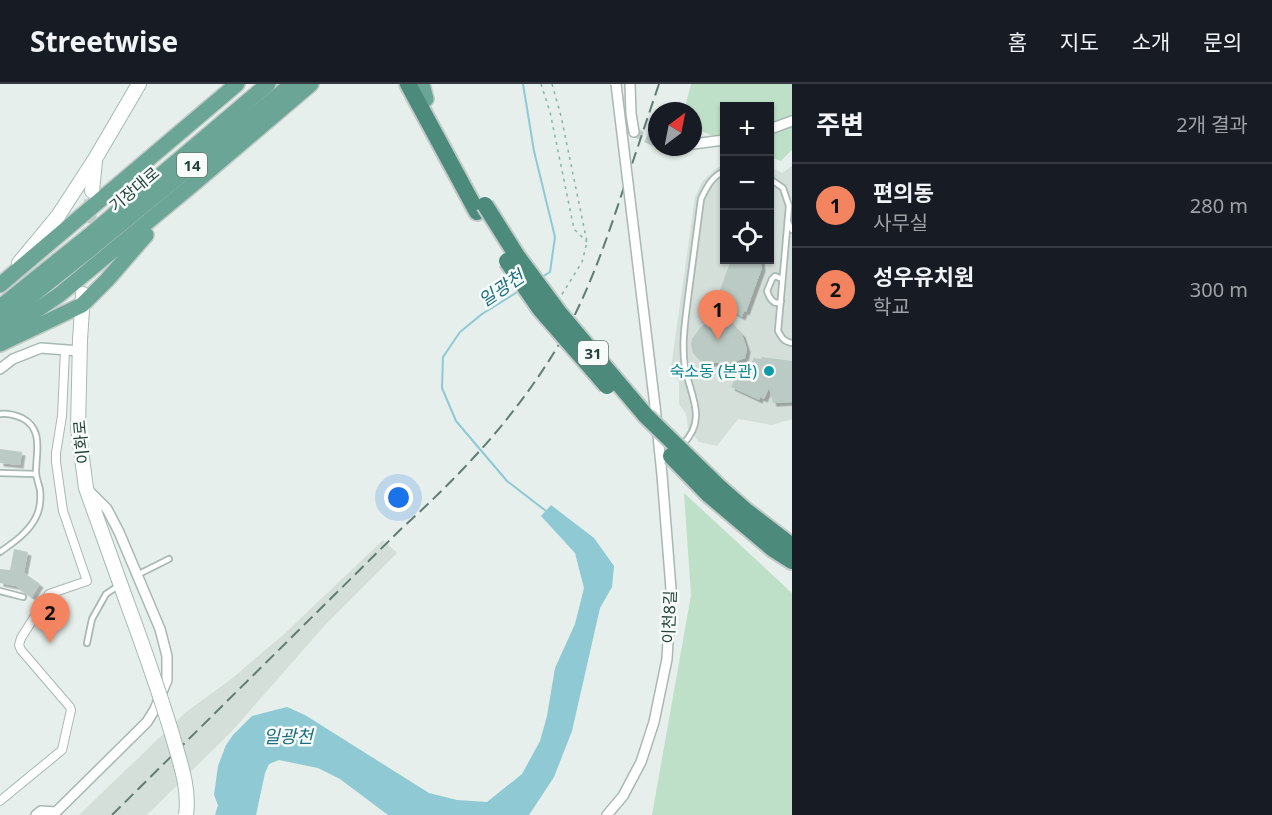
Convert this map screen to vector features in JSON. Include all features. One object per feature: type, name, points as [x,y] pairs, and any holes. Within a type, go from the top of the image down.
[{"type":"highway","name":"31","points":[[418,90],[507,261],[540,309],[590,368],[774,549],[792,561]]},
{"type":"highway","name":"31","points":[[713,490],[745,510],[792,546]]},
{"type":"main road","points":[[3,282],[58,216],[140,84]]},
{"type":"main road","points":[[3,282],[237,84]]},
{"type":"main road","name":"기장대로","points":[[0,321],[268,84]]},
{"type":"main road","name":"기장대로","points":[[0,307],[92,241],[292,84]]},
{"type":"main road","points":[[0,335],[59,295],[311,84]]},
{"type":"main road","points":[[401,84],[418,90]]},
{"type":"main road","points":[[92,191],[95,159]]},
{"type":"main road","points":[[0,344],[82,299],[107,280],[134,247],[191,186]]},
{"type":"main road","name":"이화로","points":[[82,299],[73,350],[78,428],[87,489],[183,771],[186,815]]},
{"type":"street","name":"이천8길","points":[[607,815],[623,796],[641,762],[654,722],[667,659],[671,589],[655,406],[616,84]]},
{"type":"street","points":[[630,84],[634,132]]},
{"type":"street","points":[[774,128],[792,122]]},
{"type":"street","points":[[702,143],[720,141]]},
{"type":"street","points":[[0,369],[13,359],[41,348],[73,350],[56,462],[63,511],[87,581],[49,594],[21,638],[19,645],[21,650],[71,710],[62,750],[0,801]]},
{"type":"street","points":[[36,815],[41,811],[56,812],[139,731],[155,709],[167,680],[167,656],[160,629],[119,532],[107,509],[87,489]]},
{"type":"lane","points":[[661,466],[691,436],[695,425],[697,410],[685,368],[683,339],[701,199],[706,187],[720,173]]},
{"type":"lane","points":[[774,182],[783,188],[789,206],[778,331],[783,339],[792,344]]},
{"type":"lane","points":[[787,219],[792,230]]},
{"type":"lane","points":[[780,301],[776,304],[773,302],[767,291],[772,279],[776,276],[782,279]]},
{"type":"lane","points":[[0,414],[16,415],[28,421],[35,431],[38,443],[36,474],[40,491],[40,504],[29,528],[0,552]]},
{"type":"lane","points":[[0,473],[36,474]]},
{"type":"lane","points":[[137,575],[169,559]]},
{"type":"lane","points":[[0,591],[23,597]]},
{"type":"lane","points":[[87,643],[92,619],[106,594],[123,591]]},
{"type":"path","points":[[541,84],[550,112],[574,229],[587,242]]},
{"type":"path","points":[[552,84],[561,116],[587,242],[582,262],[561,297]]},
{"type":"shaded area","points":[[720,166],[720,264],[774,264],[774,169],[782,173],[792,166],[792,419],[772,425],[738,419],[717,446],[699,442],[688,429],[686,414],[679,404],[679,382],[671,368],[695,197],[702,182]]},
{"type":"shaded area","points":[[383,540],[397,553],[326,624],[233,730],[147,815],[79,815],[186,712],[230,680],[283,635]]},
{"type":"green space","points":[[691,84],[792,84],[792,150],[781,161],[774,158],[774,102],[720,102],[720,138],[702,131],[702,102],[686,102]]},
{"type":"green space","points":[[684,493],[792,593],[792,815],[652,815],[691,595]]},
{"type":"water","name":"일광천","points":[[551,505],[594,538],[614,566],[612,587],[600,608],[572,731],[554,777],[529,815],[388,815],[340,779],[318,768],[279,760],[269,764],[265,773],[256,815],[215,815],[218,805],[214,795],[218,766],[226,745],[252,716],[287,707],[305,715],[429,793],[457,800],[487,802],[522,774],[540,741],[547,716],[555,668],[575,624],[584,588],[575,553],[541,516]]},
{"type":"building","points":[[730,264],[762,264],[746,312],[744,311],[742,317],[726,308],[729,303],[717,298]]},
{"type":"building","points":[[718,319],[729,320],[742,334],[747,349],[745,358],[732,363],[708,363],[702,362],[693,353],[692,339],[699,329],[706,323]]},
{"type":"building","points":[[762,357],[792,361],[792,402],[773,403],[769,388],[764,399],[760,397],[759,400],[731,387],[736,376],[742,378],[754,358],[761,359]]},
{"type":"building","points":[[0,449],[22,452],[20,465],[0,463]]},
{"type":"building","points":[[14,549],[28,552],[24,573],[40,584],[32,597],[16,586],[0,583],[0,569],[10,570]]},
{"type":"waterway","name":"일광천","points":[[523,84],[534,151],[555,237],[550,272],[542,277]]},
{"type":"waterway","name":"일광천","points":[[519,291],[482,314],[460,332],[443,357],[442,388],[456,421],[507,481],[546,511]]},
{"type":"tunnel","points":[[634,132],[648,139]]},
{"type":"tunnel","points":[[87,244],[91,200]]},
{"type":"railway","points":[[112,815],[446,487],[487,443],[542,372],[587,289],[659,84]]},
{"type":"place","name":"편의동","points":[[718,340]]},
{"type":"place","name":"숙소동 (본관)","points":[[769,371]]},
{"type":"place","name":"성우유치원","points":[[50,643]]}]
